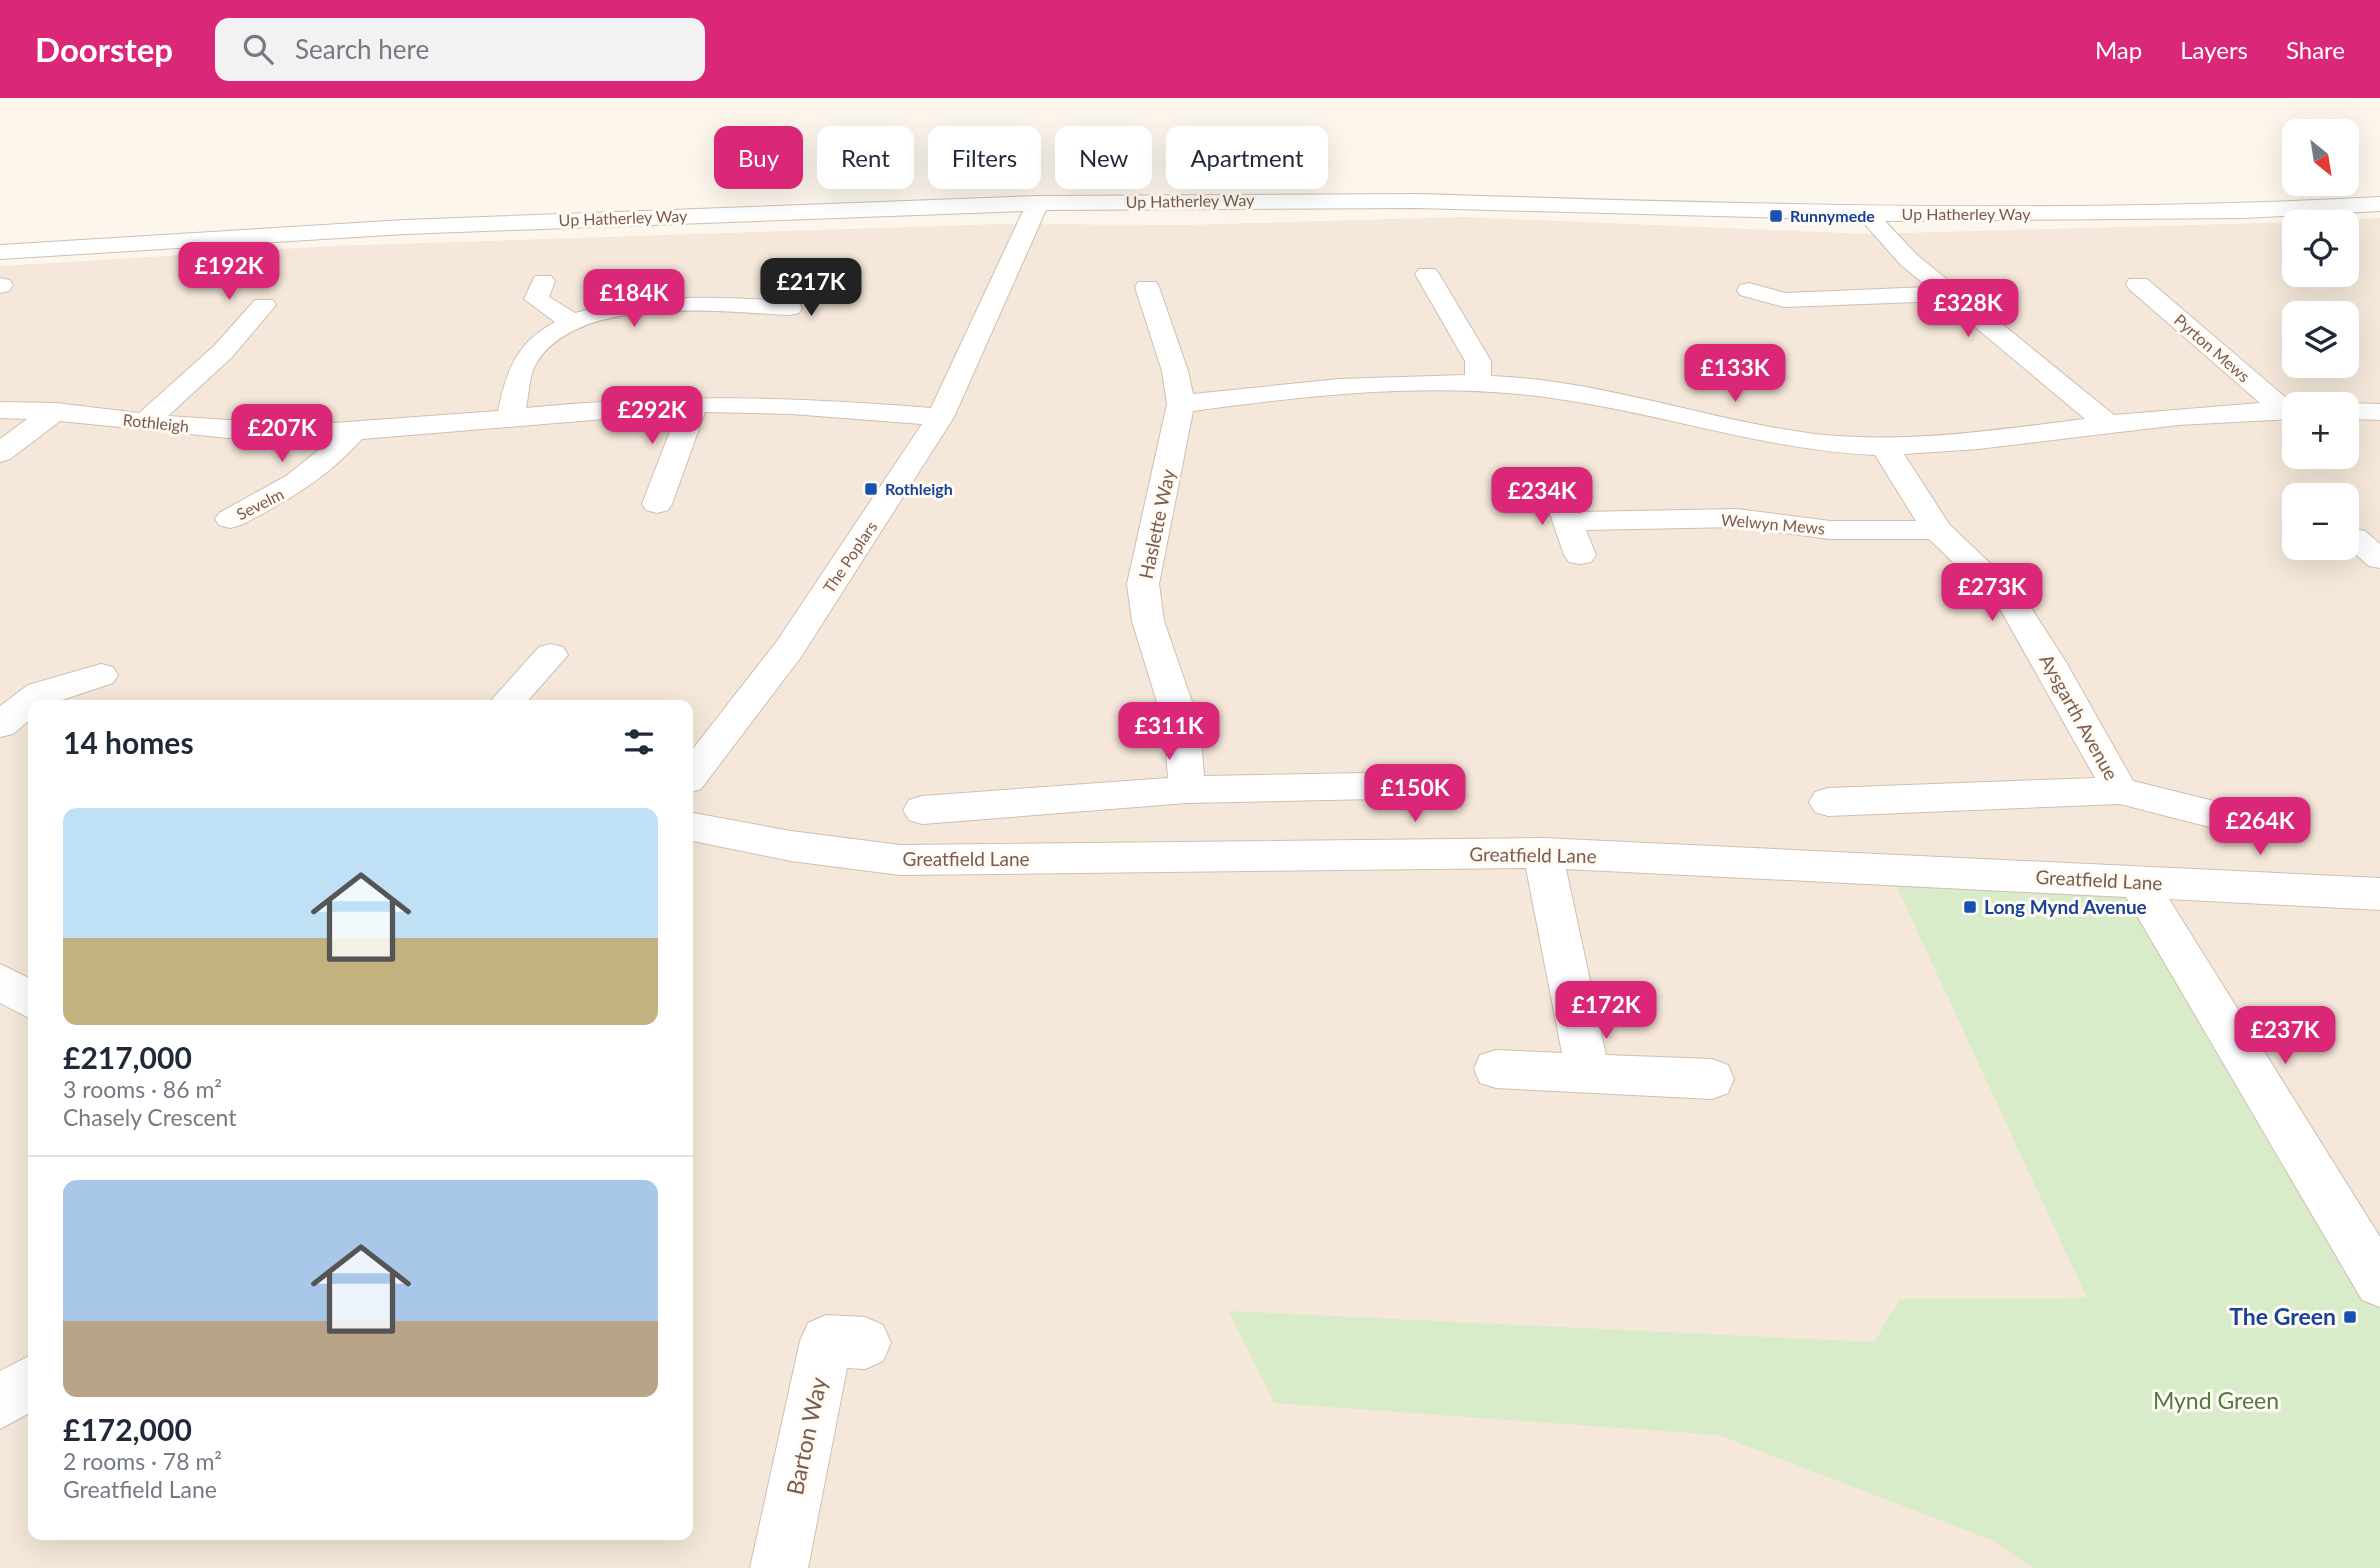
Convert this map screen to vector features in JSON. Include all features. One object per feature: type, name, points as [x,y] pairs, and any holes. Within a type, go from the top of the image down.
[{"type":"street","name":"Up Hatherley Way","points":[[0,252],[405,226],[1038,203],[1329,200],[1867,214],[2244,211],[2380,204]]},
{"type":"street","name":"The Poplars","points":[[693,774],[789,649],[940,417],[1038,203]]},
{"type":"street","points":[[1867,214],[1909,260],[2108,424]]},
{"type":"street","points":[[1426,274],[1478,361],[1478,381]]},
{"type":"street","points":[[543,281],[536,299],[574,323]]},
{"type":"street","name":"Pyrton Mews","points":[[2138,284],[2282,404]]},
{"type":"street","points":[[1749,290],[1788,307],[1949,294]]},
{"type":"street","name":"Haslette Way","points":[[1141,296],[1175,370],[1181,404],[1143,584],[1148,621],[1182,724],[1187,790]]},
{"type":"street","points":[[510,418],[521,369],[527,358],[550,336],[574,323],[603,312],[640,306],[792,307]]},
{"type":"street","points":[[145,422],[257,315],[209,324]]},
{"type":"street","points":[[1181,404],[1320,388],[1478,381],[1604,397],[1766,435],[1884,446],[2013,439],[2108,424],[2282,412]]},
{"type":"street","points":[[657,504],[694,404]]},
{"type":"street","name":"Rothleigh","points":[[0,410],[55,411],[247,431],[353,432],[694,404],[827,407],[940,417]]},
{"type":"street","points":[[0,453],[55,411]]},
{"type":"street","points":[[2359,411],[2380,412]]},
{"type":"street","name":"Sevelm","points":[[230,519],[297,485],[328,461],[353,432]]},
{"type":"street","name":"Aysgarth Avenue","points":[[1884,446],[1937,530],[2011,601],[2049,662],[2120,791]]},
{"type":"street","points":[[1554,482],[1580,555]]},
{"type":"street","name":"Welwyn Mews","points":[[1567,521],[1737,518],[1830,530],[1937,530]]},
{"type":"street","points":[[2359,542],[2380,559]]},
{"type":"street","points":[[509,700],[551,655]]},
{"type":"street","points":[[31,700],[40,693],[101,675]]},
{"type":"street","points":[[6,681],[40,693]]},
{"type":"street","points":[[0,725],[28,703]]},
{"type":"street","points":[[922,810],[1187,790],[1421,785]]},
{"type":"street","name":"Aysgarth Avenue","points":[[1828,802],[2120,791],[2233,819]]},
{"type":"street","name":"Greatfield Lane","points":[[693,827],[791,846],[900,860],[1543,853],[2380,894]]},
{"type":"street","points":[[1543,853],[1588,1073]]},
{"type":"street","points":[[2137,881],[2380,1283]]},
{"type":"street","points":[[0,981],[28,999]]},
{"type":"street","points":[[1496,1069],[1712,1079]]},
{"type":"street","name":"Barton Way","points":[[779,1568],[826,1341],[865,1343]]},
{"type":"street","points":[[0,1402],[28,1383]]},
{"type":"shaded area","points":[[1463,217],[1869,234],[2282,222],[2282,287],[2359,287],[2359,219],[2380,218],[2380,1568],[0,1568],[0,266],[332,246],[1000,224],[1185,225]]},
{"type":"green space","name":"Mynd Green","points":[[1889,870],[2137,881],[2380,1283],[2380,1568],[2033,1568],[1994,1541],[1718,1435],[1274,1403],[1228,1311],[1874,1342],[1900,1299],[2087,1298]]},
{"type":"place","name":"Runnymede","points":[[1776,216]]},
{"type":"place","name":"Rothleigh","points":[[871,489]]},
{"type":"place","name":"Long Mynd Avenue","points":[[1970,907]]},
{"type":"place","name":"The Green","points":[[2350,1317]]}]
